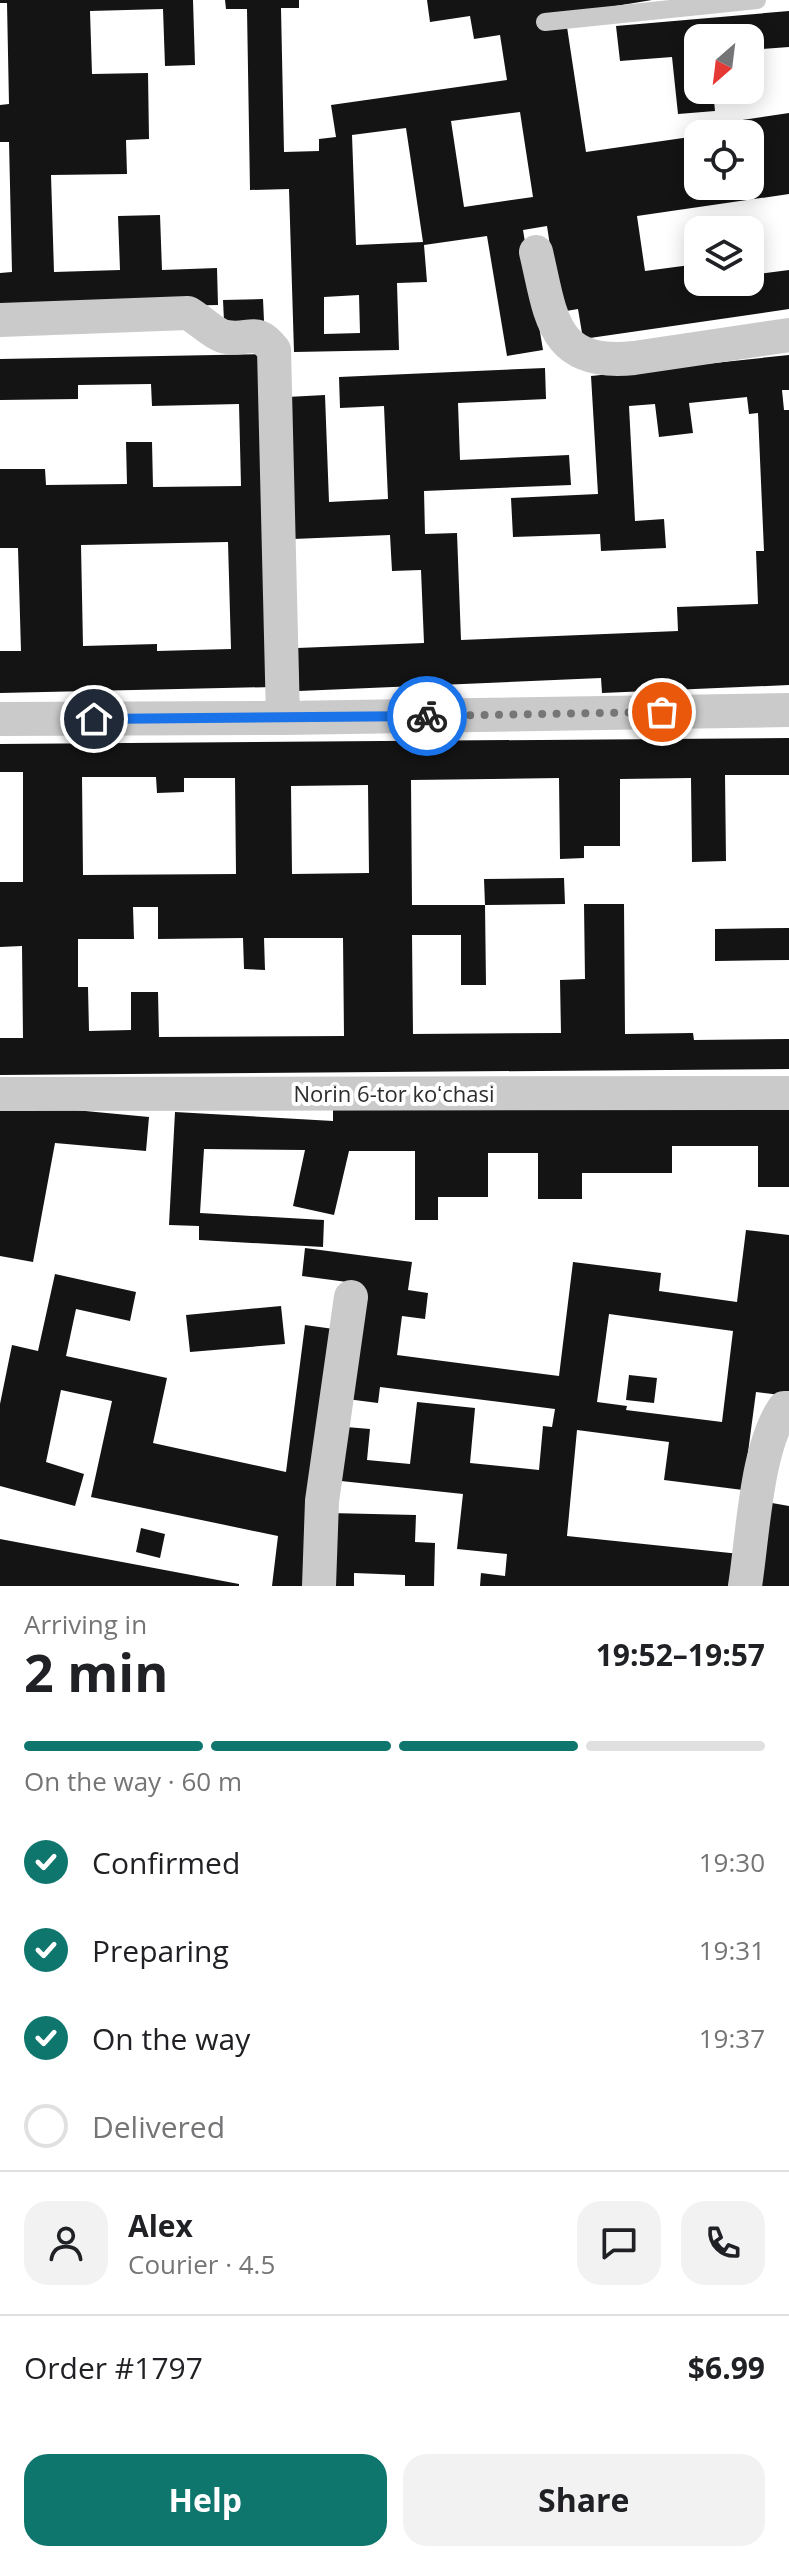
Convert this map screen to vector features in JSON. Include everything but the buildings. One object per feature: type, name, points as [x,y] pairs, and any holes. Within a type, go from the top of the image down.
[{"type":"street","points":[[536,252],[554,327],[570,345],[597,358],[634,358],[789,335]]},
{"type":"street","points":[[0,320],[188,313],[204,322],[214,333],[227,338],[255,334],[266,339],[274,350],[283,718]]},
{"type":"street","points":[[0,719],[789,710]]},
{"type":"street","name":"Norin 6-tor koʻchasi","points":[[0,1094],[789,1093]]},
{"type":"street","points":[[319,1586],[322,1501],[351,1297]]},
{"type":"street","points":[[745,1586],[765,1446],[774,1423],[784,1408],[789,1408]]},
{"type":"lane","points":[[545,22],[757,0]]},
{"type":"way so far","points":[[427,716],[662,712]]},
{"type":"route","points":[[94,719],[427,716]]}]
